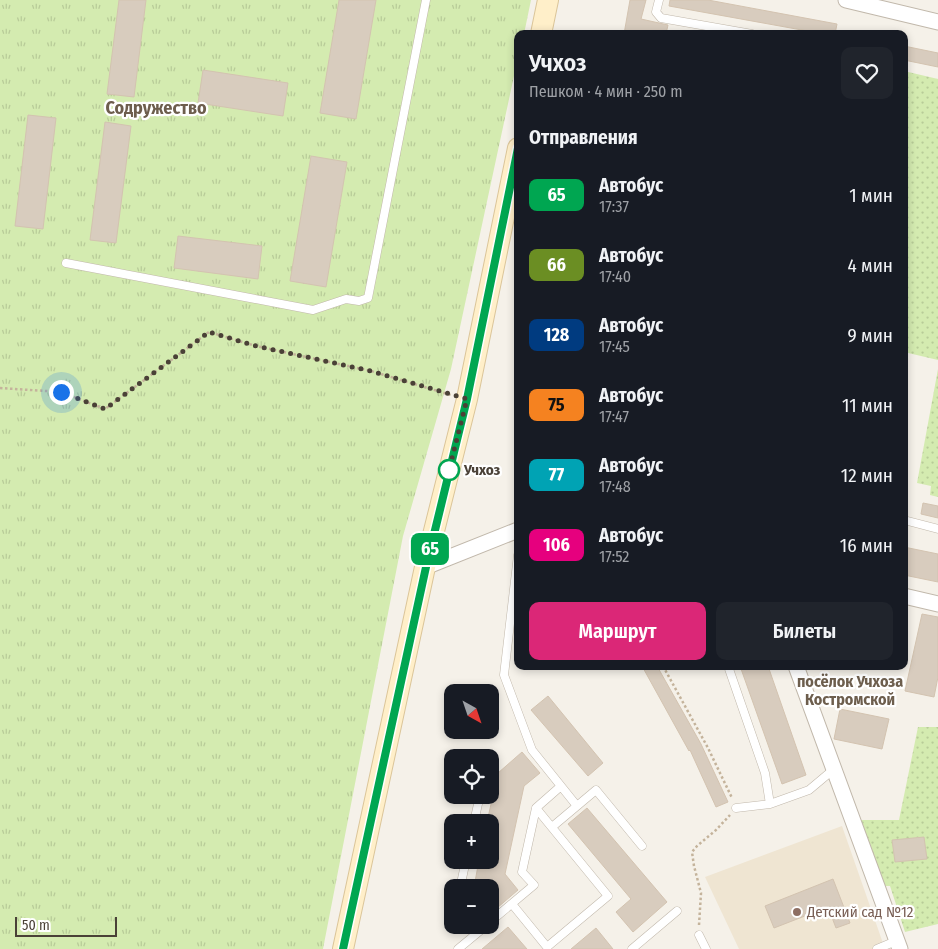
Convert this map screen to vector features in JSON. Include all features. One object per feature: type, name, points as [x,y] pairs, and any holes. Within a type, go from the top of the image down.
[{"type":"main road","points":[[542,30],[548,0]]},
{"type":"main road","points":[[343,949],[426,567],[467,399],[514,168]]},
{"type":"street","points":[[846,0],[938,22]]},
{"type":"street","points":[[426,567],[514,532]]},
{"type":"street","points":[[908,597],[938,604]]},
{"type":"street","points":[[797,670],[898,945]]},
{"type":"lane","points":[[66,263],[313,310],[346,299],[360,301],[368,298],[426,0]]},
{"type":"lane","points":[[659,0],[656,12],[661,18],[729,30]]},
{"type":"lane","points":[[908,521],[938,529]]},
{"type":"lane","points":[[514,589],[504,675],[532,750],[577,806]]},
{"type":"lane","points":[[729,670],[765,772],[770,804]]},
{"type":"lane","points":[[736,808],[770,804],[809,790],[834,770]]},
{"type":"lane","points":[[499,915],[534,885],[522,872],[536,808],[561,786]]},
{"type":"lane","points":[[552,827],[596,790],[642,846]]},
{"type":"lane","points":[[512,904],[547,947],[608,896],[536,808]]},
{"type":"lane","points":[[632,949],[678,911]]},
{"type":"lane","points":[[458,949],[475,934]]},
{"type":"lane","points":[[700,935],[706,949]]},
{"type":"lane","points":[[467,941],[473,949]]},
{"type":"lane","points":[[877,949],[898,945]]},
{"type":"path","points":[[0,388],[61,392],[105,409],[209,332],[256,346],[371,371],[467,399]]},
{"type":"path","points":[[665,670],[708,748],[736,808],[692,852],[701,893],[700,935]]},
{"type":"shaded area","name":"Детский сад №12","points":[[842,826],[885,949],[739,949],[705,877]]},
{"type":"green space","points":[[0,0],[531,0],[525,30],[514,30],[514,76],[451,369],[403,536],[323,949],[0,949]]},
{"type":"green space","points":[[908,72],[938,79],[938,360],[908,353]]},
{"type":"green space","points":[[938,369],[938,497],[930,495],[931,486],[917,483]]},
{"type":"green space","points":[[918,727],[938,727],[938,924],[905,932],[890,886],[885,886],[861,820],[899,820]]},
{"type":"building","points":[[119,0],[146,0],[134,97],[107,94]]},
{"type":"building","points":[[339,0],[376,0],[356,119],[320,113]]},
{"type":"building","points":[[630,0],[646,0],[641,19],[668,25],[667,30],[625,30]]},
{"type":"building","points":[[670,0],[708,0],[837,24],[836,30],[802,30],[669,6]]},
{"type":"building","points":[[908,47],[938,53],[938,67],[908,61]]},
{"type":"building","points":[[203,70],[288,83],[283,116],[198,103]]},
{"type":"building","points":[[28,115],[56,118],[43,229],[15,226]]},
{"type":"building","points":[[105,122],[131,126],[116,243],[90,240]]},
{"type":"building","points":[[311,156],[347,162],[326,287],[290,281]]},
{"type":"building","points":[[178,236],[262,246],[258,279],[174,268]]},
{"type":"building","points":[[923,503],[938,506],[938,518],[921,514]]},
{"type":"building","points":[[908,548],[938,554],[938,582],[908,576]]},
{"type":"building","points":[[922,614],[938,617],[938,677],[934,697],[905,691]]},
{"type":"building","points":[[644,670],[659,670],[701,744],[728,802],[716,807],[689,751]]},
{"type":"building","points":[[741,670],[769,670],[806,775],[782,784]]},
{"type":"building","points":[[548,696],[603,763],[588,776],[531,710]]},
{"type":"building","points":[[840,709],[889,719],[882,749],[834,739]]},
{"type":"building","points":[[522,752],[540,773],[524,786],[505,874],[518,890],[499,906],[499,879],[476,879],[477,869],[499,869],[499,814],[489,814],[491,804],[499,804],[499,772]]},
{"type":"building","points":[[587,808],[667,902],[633,932],[616,912],[631,899],[568,824]]},
{"type":"building","points":[[924,837],[927,859],[895,862],[892,840]]},
{"type":"building","points":[[833,879],[850,923],[836,928],[828,907],[774,928],[765,906]]},
{"type":"building","points":[[508,927],[527,949],[482,949]]},
{"type":"building","points":[[596,928],[613,949],[571,949]]},
{"type":"bus line","name":"65","points":[[343,949],[426,567],[467,399],[514,167]]},
{"type":"place","name":"Учхоз","points":[[449,470]]},
{"type":"place","name":"Детский сад №12","points":[[797,912]]},
{"type":"district","name":"Содружество","points":[[156,108]]},
{"type":"district","name":"посёлок Учхоза Костромской","points":[[850,690]]},
{"type":"route","points":[[61,392],[105,409],[209,332],[256,346],[371,371],[467,399],[449,470]]}]
